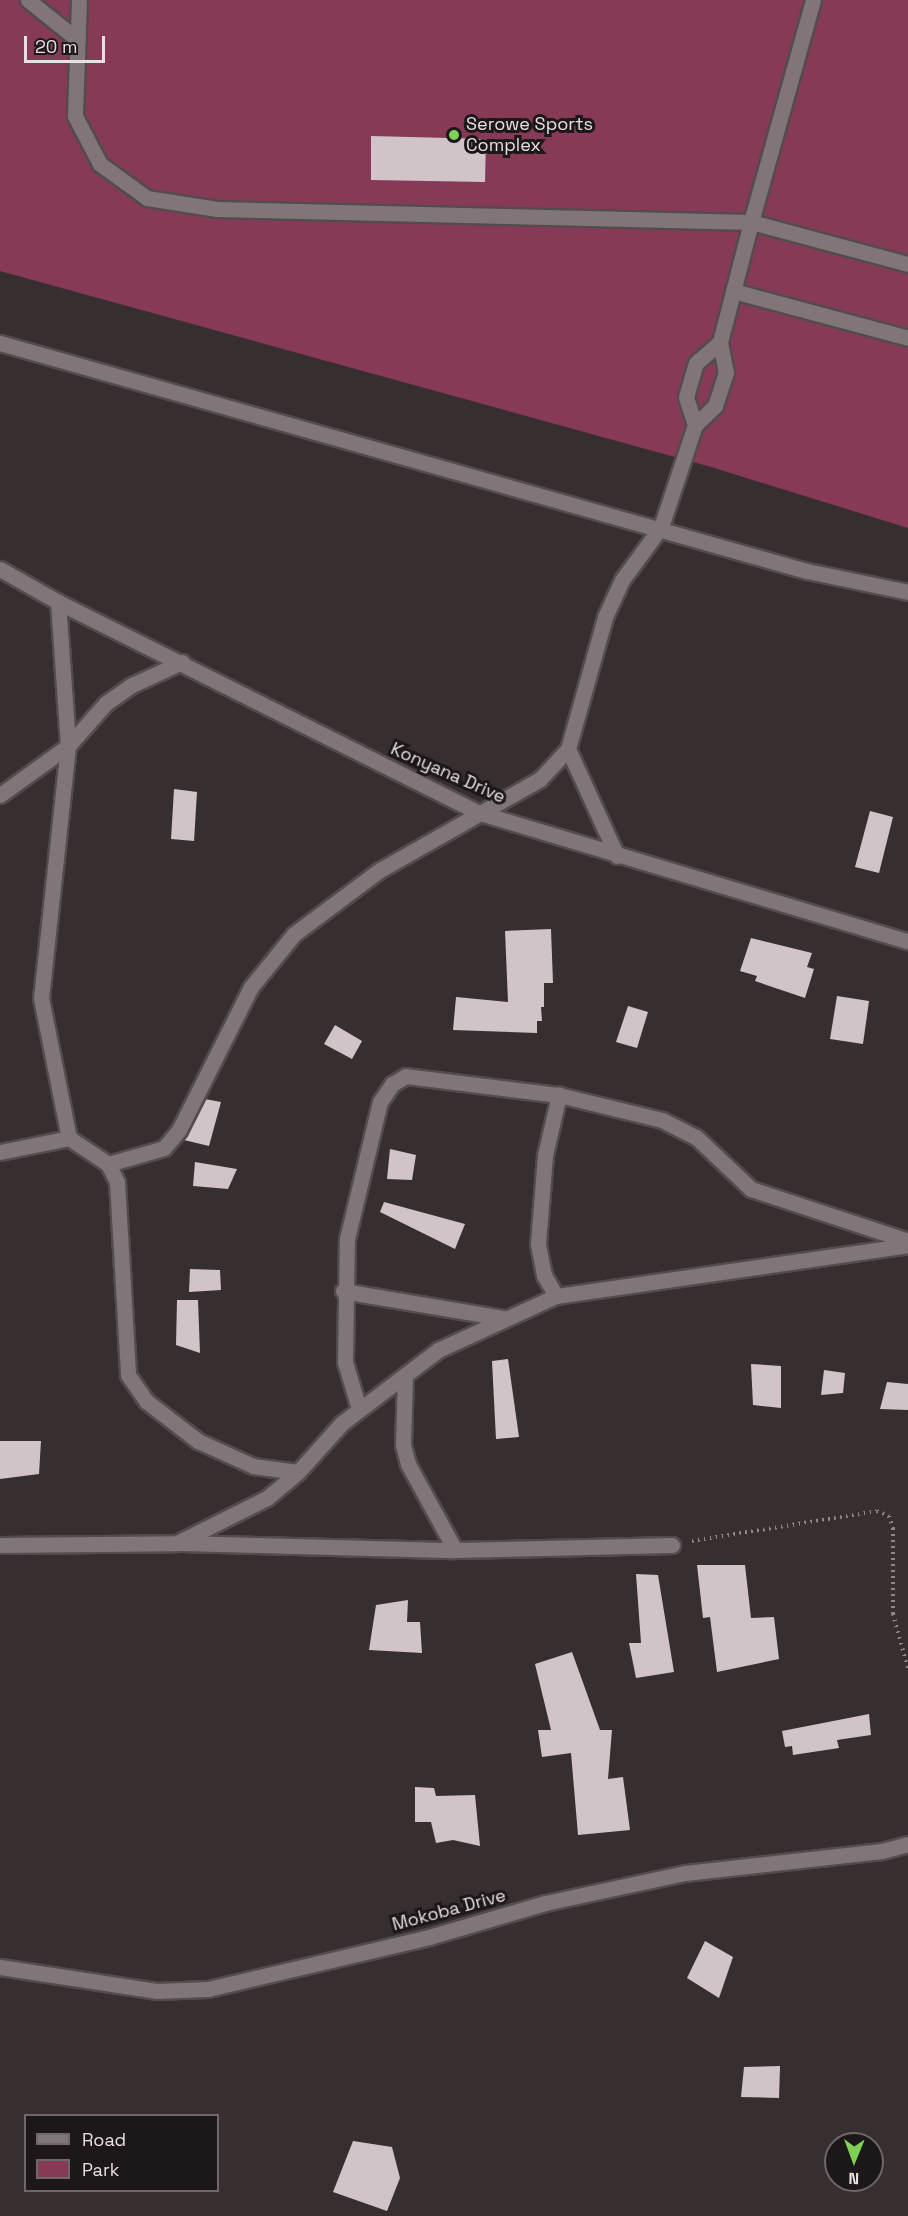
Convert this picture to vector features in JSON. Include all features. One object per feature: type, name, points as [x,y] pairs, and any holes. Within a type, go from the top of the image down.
[{"type":"street","points":[[28,0],[78,40]]},
{"type":"street","points":[[79,0],[75,116],[100,164],[147,198],[217,209],[751,222],[908,264]]},
{"type":"street","points":[[108,1164],[164,1148],[179,1130],[251,987],[294,934],[380,870],[540,779],[568,749],[606,617],[622,580],[661,527],[695,425],[715,406],[726,373],[720,342],[813,0]]},
{"type":"street","points":[[733,291],[908,339]]},
{"type":"street","points":[[695,425],[686,397],[696,363],[720,342]]},
{"type":"street","points":[[0,343],[661,527],[807,571],[908,592]]},
{"type":"street","name":"Konyana Drive","points":[[0,569],[58,602],[183,662],[480,813],[617,856],[908,941]]},
{"type":"street","points":[[58,602],[68,746],[41,998],[69,1138],[108,1164],[119,1196],[128,1376],[146,1401],[198,1441],[253,1466],[298,1472]]},
{"type":"street","points":[[0,795],[68,746],[106,703],[132,685],[183,662]]},
{"type":"street","points":[[568,749],[617,856]]},
{"type":"street","points":[[359,1409],[345,1362],[343,1291],[347,1239],[380,1102],[392,1084],[406,1076],[559,1095],[662,1120],[696,1137],[752,1189],[908,1241]]},
{"type":"street","points":[[556,1296],[544,1275],[538,1244],[545,1155],[559,1095]]},
{"type":"street","points":[[0,1152],[69,1138]]},
{"type":"street","points":[[177,1543],[250,1509],[298,1472],[359,1409],[438,1350],[503,1318],[556,1296],[908,1245]]},
{"type":"street","points":[[343,1291],[503,1318]]},
{"type":"street","points":[[405,1375],[403,1445],[408,1464],[455,1550]]},
{"type":"street","points":[[0,1545],[177,1543],[455,1550],[672,1545]]},
{"type":"street","name":"Mokoba Drive","points":[[0,1967],[156,1991],[208,1989],[429,1937],[545,1903],[685,1873],[882,1851],[908,1844]]},
{"type":"path","points":[[672,1545],[878,1511],[889,1516],[894,1528],[893,1614],[908,1669]]},
{"type":"green space","name":"Serowe Sports Complex","points":[[0,0],[908,0],[908,528],[711,467],[0,271]]},
{"type":"building","points":[[371,136],[486,139],[485,182],[371,180]]},
{"type":"building","points":[[174,789],[197,792],[194,841],[171,839]]},
{"type":"building","points":[[870,811],[893,817],[879,873],[855,867]]},
{"type":"building","points":[[551,929],[553,983],[544,983],[544,1007],[541,1007],[542,1021],[537,1021],[537,1033],[453,1030],[456,997],[508,1002],[505,931]]},
{"type":"building","points":[[751,938],[812,953],[807,967],[814,969],[805,998],[755,981],[757,976],[740,971]]},
{"type":"building","points":[[837,996],[869,1001],[863,1044],[830,1039]]},
{"type":"building","points":[[628,1006],[648,1012],[637,1048],[616,1042]]},
{"type":"building","points":[[335,1025],[362,1041],[352,1059],[324,1044]]},
{"type":"building","points":[[205,1099],[221,1102],[209,1146],[184,1140]]},
{"type":"building","points":[[390,1149],[416,1155],[412,1180],[387,1179]]},
{"type":"building","points":[[195,1162],[237,1169],[228,1189],[193,1186]]},
{"type":"building","points":[[384,1202],[465,1224],[455,1249],[380,1212]]},
{"type":"building","points":[[190,1269],[220,1270],[221,1290],[189,1292]]},
{"type":"building","points":[[177,1300],[198,1300],[200,1353],[176,1345]]},
{"type":"building","points":[[508,1359],[519,1437],[496,1439],[492,1361]]},
{"type":"building","points":[[751,1364],[781,1366],[781,1408],[753,1405]]},
{"type":"building","points":[[824,1370],[845,1373],[843,1393],[821,1395]]},
{"type":"building","points":[[887,1382],[908,1384],[908,1410],[880,1409]]},
{"type":"building","points":[[0,1441],[41,1441],[39,1474],[0,1479]]},
{"type":"building","points":[[697,1565],[745,1565],[751,1618],[774,1617],[779,1659],[717,1672],[710,1617],[703,1618]]},
{"type":"building","points":[[636,1574],[658,1575],[674,1672],[636,1678],[629,1643],[641,1643]]},
{"type":"building","points":[[408,1600],[407,1622],[420,1622],[422,1653],[369,1650],[376,1605]]},
{"type":"building","points":[[572,1652],[600,1730],[612,1730],[608,1779],[623,1777],[630,1830],[578,1835],[571,1753],[542,1757],[538,1730],[551,1730],[535,1664]]},
{"type":"building","points":[[869,1714],[871,1735],[837,1740],[839,1748],[793,1755],[792,1746],[785,1747],[782,1731]]},
{"type":"building","points":[[415,1787],[434,1788],[436,1796],[475,1795],[480,1846],[453,1840],[436,1843],[431,1822],[415,1822]]},
{"type":"building","points":[[705,1941],[733,1957],[719,1998],[687,1978]]},
{"type":"building","points":[[780,2066],[779,2098],[741,2097],[744,2067]]},
{"type":"building","points":[[353,2141],[392,2147],[400,2178],[387,2211],[333,2192]]},
{"type":"place","name":"Serowe Sports Complex","points":[[454,135]]}]
